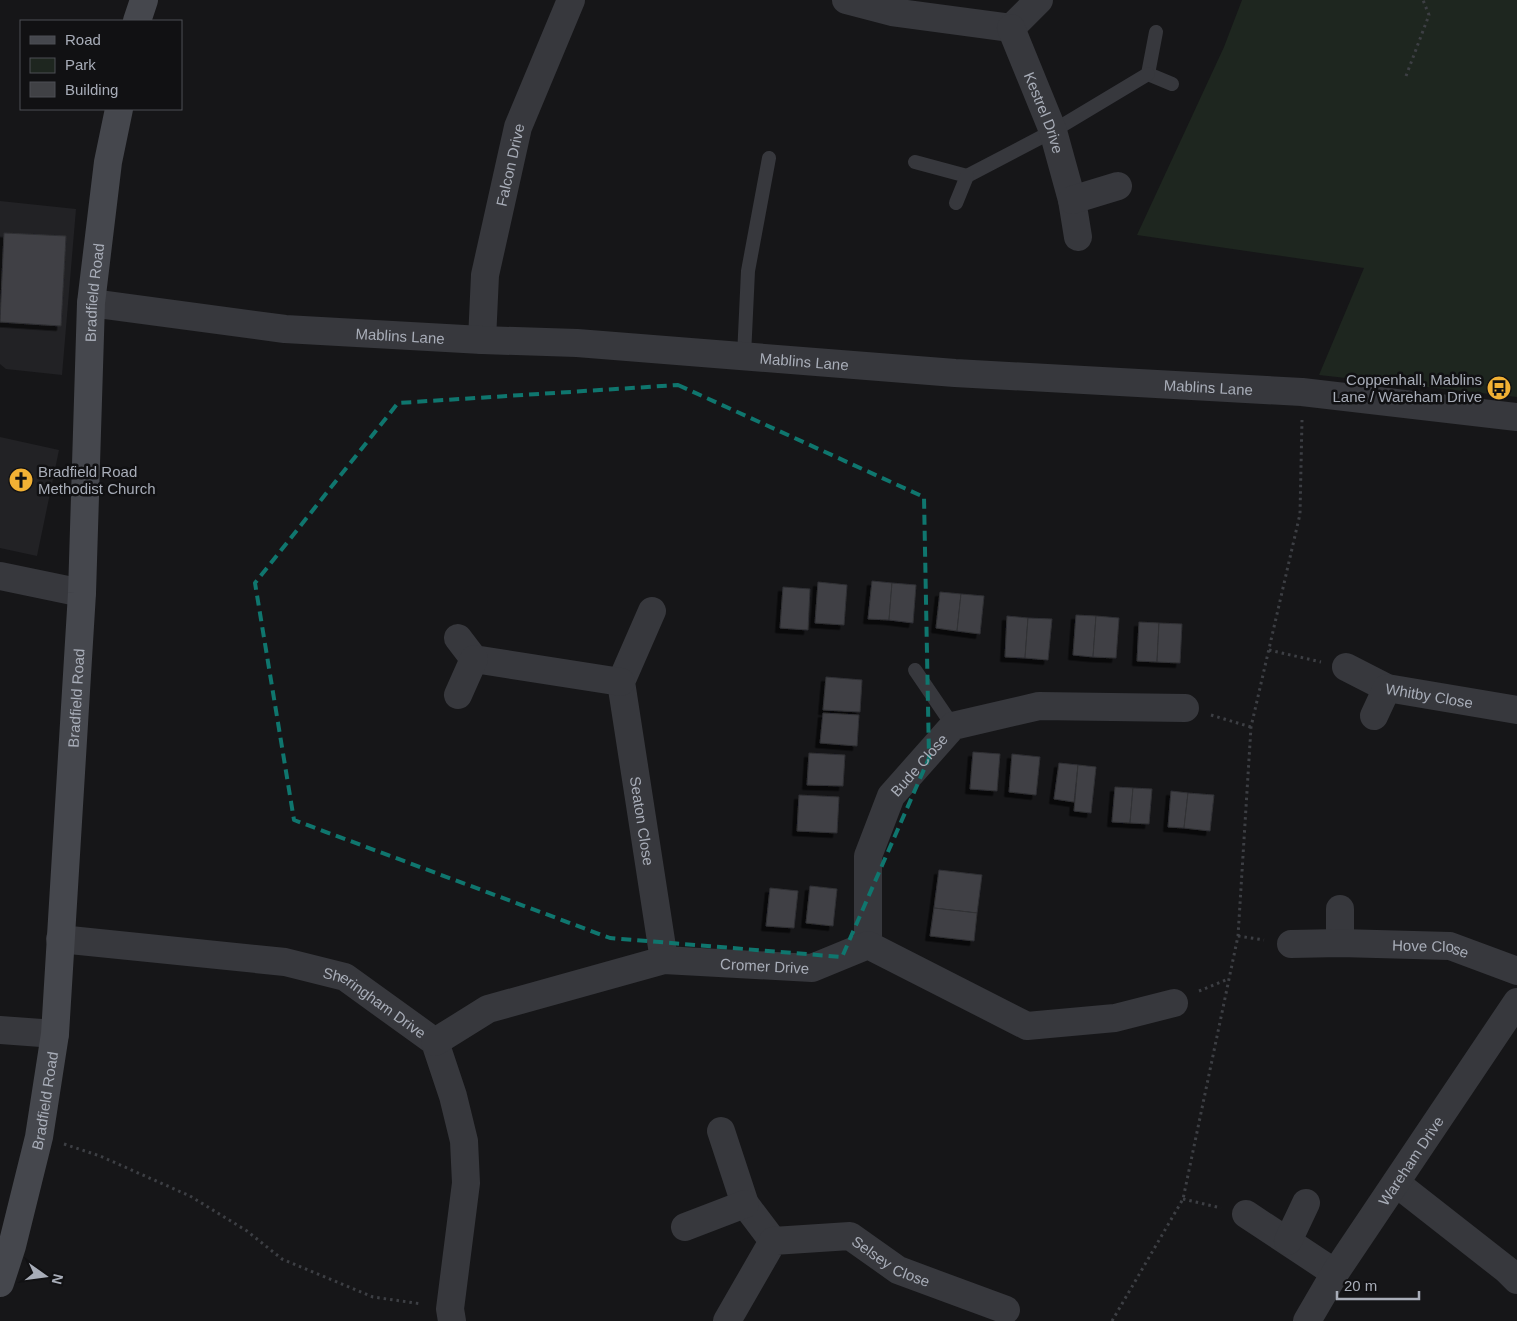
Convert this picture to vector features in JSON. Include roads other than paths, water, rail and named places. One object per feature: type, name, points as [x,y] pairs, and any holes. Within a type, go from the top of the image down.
[{"type":"main road","points":[[137,20],[144,0]]},
{"type":"main road","name":"Bradfield Road","points":[[0,1283],[12,1246],[40,1136],[55,1034],[82,593],[92,303],[108,162],[119,110]]},
{"type":"street","name":"Falcon Drive","points":[[482,340],[485,275],[518,127],[571,0]]},
{"type":"street","points":[[846,0],[895,6],[1011,28],[1039,0]]},
{"type":"street","name":"Kestrel Drive","points":[[1011,28],[1053,131],[1072,200],[1078,236]]},
{"type":"street","points":[[1072,200],[1118,186]]},
{"type":"street","name":"Mablins Lane","points":[[92,303],[285,328],[482,340],[577,343],[955,373],[1302,392],[1517,417]]},
{"type":"street","points":[[0,576],[82,593]]},
{"type":"street","points":[[458,695],[466,648],[621,682],[652,611]]},
{"type":"street","name":"Whitby Close","points":[[1346,667],[1387,688],[1517,710]]},
{"type":"street","name":"Seaton Close","points":[[621,682],[664,960]]},
{"type":"street","points":[[1374,716],[1387,688]]},
{"type":"street","name":"Bude Close","points":[[868,946],[868,856],[891,796],[953,726],[1039,706],[1185,708]]},
{"type":"street","points":[[1340,909],[1340,943]]},
{"type":"street","name":"Sheringham Drive","points":[[60,939],[285,962],[345,977],[436,1042],[453,1096],[464,1141],[466,1183],[451,1315]]},
{"type":"street","name":"Hove Close","points":[[1292,944],[1340,943],[1450,946],[1517,972]]},
{"type":"street","points":[[868,946],[1028,1026],[1115,1018],[1174,1003]]},
{"type":"street","name":"Cromer Drive","points":[[436,1042],[488,1009],[664,960],[812,968],[868,946]]},
{"type":"street","name":"Wareham Drive","points":[[1307,1321],[1335,1274],[1517,1002]]},
{"type":"street","points":[[0,1030],[55,1034]]},
{"type":"street","points":[[721,1130],[745,1204],[773,1241],[727,1321]]},
{"type":"street","points":[[1396,1183],[1507,1270],[1517,1280]]},
{"type":"street","points":[[1288,1241],[1306,1203]]},
{"type":"street","points":[[686,1227],[745,1204]]},
{"type":"street","points":[[1246,1214],[1335,1274]]},
{"type":"street","name":"Selsey Close","points":[[773,1241],[850,1236],[898,1270],[1006,1310]]},
{"type":"lane","points":[[956,203],[966,176],[1053,131],[1148,74],[1156,32]]},
{"type":"lane","points":[[1148,74],[1172,84]]},
{"type":"lane","points":[[744,356],[749,289],[748,271],[769,158]]},
{"type":"lane","points":[[915,162],[966,176]]},
{"type":"lane","points":[[915,670],[953,726]]},
{"type":"place","name":"Coppenhall, Mablins Lane / Wareham Drive","points":[[1499,388]]},
{"type":"place","name":"Bradfield Road Methodist Church","points":[[21,480]]}]
